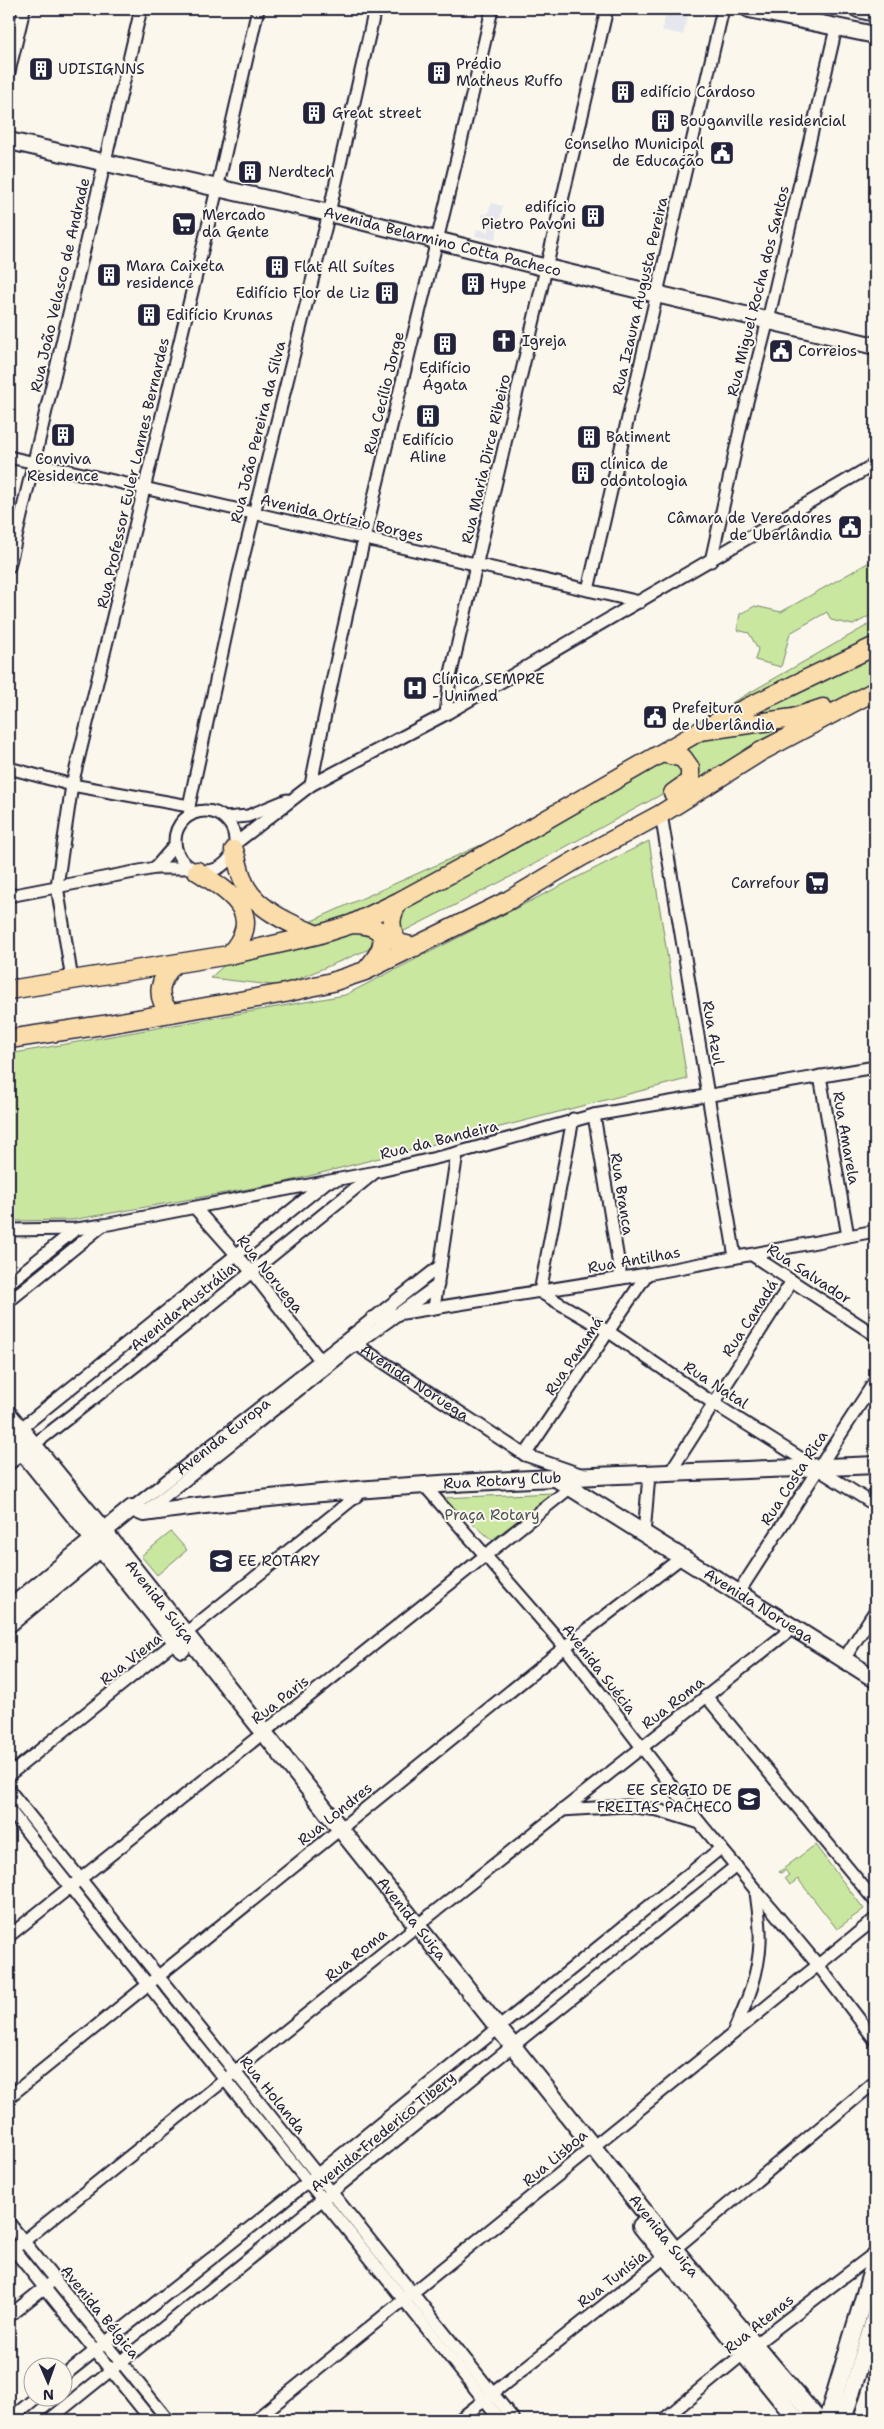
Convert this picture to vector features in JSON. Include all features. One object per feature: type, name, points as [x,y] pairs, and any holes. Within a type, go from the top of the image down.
[{"type":"main road","points":[[9,990],[229,955],[317,935],[352,924],[400,902],[727,715],[875,646]]},
{"type":"main road","points":[[700,731],[809,714],[836,703],[875,682]]},
{"type":"main road","points":[[9,1039],[103,1025],[285,993],[332,982],[365,971],[509,900],[581,857],[661,814],[709,782],[769,747],[875,691]]},
{"type":"main road","points":[[709,782],[796,743],[875,701]]},
{"type":"main road","points":[[581,857],[602,836],[690,781],[692,775],[687,762],[676,756],[662,753]]},
{"type":"main road","points":[[235,846],[242,878],[253,896],[273,912],[317,935]]},
{"type":"main road","points":[[194,870],[234,897],[245,918],[246,930],[241,941],[229,955]]},
{"type":"main road","points":[[400,902],[394,909],[391,920],[393,935],[398,943],[415,947]]},
{"type":"main road","points":[[352,924],[368,924],[377,928],[382,935],[382,950],[365,971]]},
{"type":"main road","points":[[170,1012],[163,1004],[160,985],[166,973],[174,964]]},
{"type":"street","points":[[9,72],[24,9]]},
{"type":"street","name":"Rua João Velasco de Andrade","points":[[9,567],[141,9]]},
{"type":"street","name":"Rua Professor Euler Lannes Bernardes","points":[[72,980],[57,886],[72,785],[217,189],[258,9]]},
{"type":"street","name":"Rua João Pereira da Silva","points":[[189,810],[254,513],[329,213],[375,9]]},
{"type":"street","name":"Rua Cecílio Jorge","points":[[311,785],[333,673],[438,241],[492,9]]},
{"type":"street","name":"Rua Maria Dirce Ribeiro","points":[[446,714],[450,677],[608,9]]},
{"type":"street","name":"Rua Izaura Augusta Pereira","points":[[588,590],[723,9]]},
{"type":"street","points":[[749,9],[875,35]]},
{"type":"street","points":[[858,9],[875,13]]},
{"type":"street","name":"Rua Miguel Rocha dos Santos","points":[[711,561],[740,425],[768,320],[836,28]]},
{"type":"street","name":"Avenida Belarmino Cotta Pacheco","points":[[9,141],[329,213],[547,268],[875,346]]},
{"type":"street","name":"Avenida Ortízio Borges","points":[[9,457],[640,602]]},
{"type":"street","points":[[235,846],[311,785],[446,714],[875,464]]},
{"type":"street","points":[[9,768],[72,785],[189,810],[208,811],[224,818],[237,818],[265,810],[299,794]]},
{"type":"street","points":[[189,810],[178,828],[175,845],[177,854],[194,870]]},
{"type":"street","name":"Rua Azul","points":[[661,814],[736,1257]]},
{"type":"street","points":[[9,896],[155,868],[216,870],[230,858],[235,846],[234,832],[224,818]]},
{"type":"street","points":[[155,868],[175,845]]},
{"type":"street","name":"Rua da Bandeira","points":[[9,1230],[76,1228],[104,1225],[196,1208],[376,1172],[457,1153],[574,1119],[875,1067]]},
{"type":"street","name":"Rua Amarela","points":[[820,1076],[848,1236]]},
{"type":"street","name":"Rua Branca","points":[[594,1115],[621,1278]]},
{"type":"street","points":[[540,1292],[574,1119]]},
{"type":"street","points":[[434,1308],[457,1153]]},
{"type":"street","name":"Avenida Austrália","points":[[9,1464],[139,1364],[251,1271],[376,1172]]},
{"type":"street","name":"Avenida Austrália","points":[[12,1435],[238,1255],[325,1182]]},
{"type":"street","name":"Rua Noruega","points":[[196,1208],[238,1255],[323,1364]]},
{"type":"street","points":[[9,1301],[104,1225]]},
{"type":"street","points":[[9,1283],[76,1228]]},
{"type":"street","name":"Rua Antilhas","points":[[372,1318],[647,1274],[875,1231]]},
{"type":"street","name":"Rua Salvador","points":[[752,1254],[875,1335]]},
{"type":"street","name":"Avenida Europa","points":[[9,1624],[138,1510],[323,1364],[351,1341],[372,1318],[440,1266]]},
{"type":"street","name":"Rua Panamá","points":[[525,1455],[647,1274]]},
{"type":"street","name":"Rua Canadá","points":[[669,1474],[792,1280]]},
{"type":"street","name":"Avenida Europa","points":[[351,1341],[396,1314],[438,1285]]},
{"type":"street","name":"Rua Natal","points":[[540,1292],[609,1332],[713,1403],[818,1467],[875,1505]]},
{"type":"street","name":"Avenida Noruega","points":[[351,1341],[525,1455],[576,1481],[644,1534],[875,1679]]},
{"type":"street","name":"Rua Costa Rica","points":[[739,1592],[875,1381]]},
{"type":"street","name":"Avenida Suiça","points":[[9,1415],[12,1435],[28,1449],[102,1540],[670,2253],[750,2349],[818,2420]]},
{"type":"street","points":[[525,1455],[554,1477]]},
{"type":"street","name":"Rua Rotary Club","points":[[576,1481],[649,1475],[875,1465]]},
{"type":"street","points":[[644,1534],[649,1475]]},
{"type":"street","name":"Avenida Noruega","points":[[554,1477],[576,1481]]},
{"type":"street","name":"Rua Rotary Club","points":[[138,1510],[424,1485],[554,1477]]},
{"type":"street","name":"Rua Paris","points":[[9,1936],[487,1555],[576,1481]]},
{"type":"street","name":"Avenida Suécia","points":[[424,1485],[487,1555],[565,1647],[700,1824],[818,1966],[875,2040]]},
{"type":"street","name":"Rua Viena","points":[[9,1775],[364,1490]]},
{"type":"street","name":"Avenida Europa","points":[[9,1609],[102,1540]]},
{"type":"street","name":"Rua Londres","points":[[9,2097],[565,1647],[682,1558]]},
{"type":"street","points":[[844,1659],[875,1611]]},
{"type":"street","name":"Rua Roma","points":[[10,2248],[23,2241],[412,1929],[794,1628]]},
{"type":"street","points":[[706,1696],[875,1901]]},
{"type":"street","name":"Rua Holanda","points":[[9,1790],[234,2071],[313,2177],[408,2297],[488,2396],[514,2420]]},
{"type":"street","points":[[562,1810],[626,1806],[658,1810],[700,1824]]},
{"type":"street","name":"Rua Holanda","points":[[9,1809],[224,2079],[313,2177]]},
{"type":"street","name":"Avenida Frederico Tibery","points":[[72,2369],[721,1848]]},
{"type":"street","name":"Avenida Frederico Tibery","points":[[49,2420],[736,1866]]},
{"type":"street","points":[[734,2032],[750,1996],[758,1966],[760,1941],[756,1892]]},
{"type":"street","name":"Rua Lisboa","points":[[255,2420],[875,1919]]},
{"type":"street","name":"Rua Tunísia","points":[[459,2420],[670,2253],[875,2082]]},
{"type":"street","name":"Avenida Bélgica","points":[[9,2223],[168,2420]]},
{"type":"street","name":"Avenida Bélgica","points":[[10,2248],[45,2287],[151,2420]]},
{"type":"street","name":"Rua Atenas","points":[[663,2420],[750,2349],[875,2253]]},
{"type":"street","points":[[827,2420],[875,2260]]},
{"type":"street","points":[[9,2316],[54,2280]]},
{"type":"street","points":[[843,2420],[872,2339],[875,2317]]},
{"type":"street","name":"Avenida Suiça","points":[[750,2349],[797,2420]]},
{"type":"street","name":"Rua Holanda","points":[[488,2396],[500,2420]]},
{"type":"street","points":[[9,2420],[26,2406]]},
{"type":"shaded area","points":[[667,9],[689,11],[683,35],[662,30]]},
{"type":"shaded area","points":[[492,203],[503,206],[495,240],[475,236],[477,229],[488,232],[491,219],[482,217],[482,214],[487,215]]},
{"type":"green space","points":[[875,559],[875,613],[853,625],[831,620],[827,612],[790,633],[781,667],[755,660],[758,649],[749,633],[737,630],[740,614],[755,606],[781,612]]},
{"type":"green space","points":[[875,621],[875,698],[825,709],[758,741],[760,746],[689,785],[686,781],[516,874],[367,950],[281,986],[210,978],[236,955],[492,840]]},
{"type":"green space","points":[[649,841],[687,1079],[282,1183],[72,1220],[9,1221],[9,1054],[345,995]]},
{"type":"green space","name":"Praça Rotary","points":[[553,1493],[492,1540],[443,1498]]},
{"type":"green space","points":[[171,1532],[187,1550],[157,1575],[141,1556]]},
{"type":"green space","points":[[815,1845],[864,1909],[837,1929],[798,1879],[790,1885],[785,1878],[789,1875],[785,1870],[781,1873],[779,1872]]},
{"type":"place","name":"UDISIGNNS","points":[[41,69]]},
{"type":"place","name":"Prédio Matheus Ruffo","points":[[439,73]]},
{"type":"place","name":"edifício Cardoso","points":[[623,92]]},
{"type":"place","name":"Great street","points":[[314,113]]},
{"type":"place","name":"Bouganville residencial","points":[[663,121]]},
{"type":"place","name":"Conselho Municipal de Educação","points":[[722,153]]},
{"type":"place","name":"Nerdtech","points":[[250,172]]},
{"type":"place","name":"edifício Pietro Pavoni","points":[[593,216]]},
{"type":"place","name":"Mercado da Gente","points":[[184,224]]},
{"type":"place","name":"Flat All Suítes","points":[[277,267]]},
{"type":"place","name":"Mara Caixeta residence","points":[[109,275]]},
{"type":"place","name":"Hype","points":[[473,284]]},
{"type":"place","name":"Edifício Flor de Liz","points":[[387,293]]},
{"type":"place","name":"Edifício Krunas","points":[[149,315]]},
{"type":"place","name":"Igreja","points":[[504,341]]},
{"type":"place","name":"Edifício Ágata","points":[[445,344]]},
{"type":"place","name":"Correios","points":[[781,351]]},
{"type":"place","name":"Edifício Aline","points":[[428,416]]},
{"type":"place","name":"Conviva Residence","points":[[63,435]]},
{"type":"place","name":"Batiment","points":[[589,437]]},
{"type":"place","name":"clínica de odontologia","points":[[583,473]]},
{"type":"place","name":"Câmara de Vereadores de Uberlândia","points":[[850,527]]},
{"type":"place","name":"Clínica SEMPRE - Unimed","points":[[415,688]]},
{"type":"place","name":"Prefeitura de Uberlândia","points":[[655,717]]},
{"type":"place","name":"Carrefour","points":[[817,883]]},
{"type":"place","name":"EE ROTARY","points":[[221,1561]]},
{"type":"place","name":"EE SERGIO DE FREITAS PACHECO","points":[[749,1799]]}]
